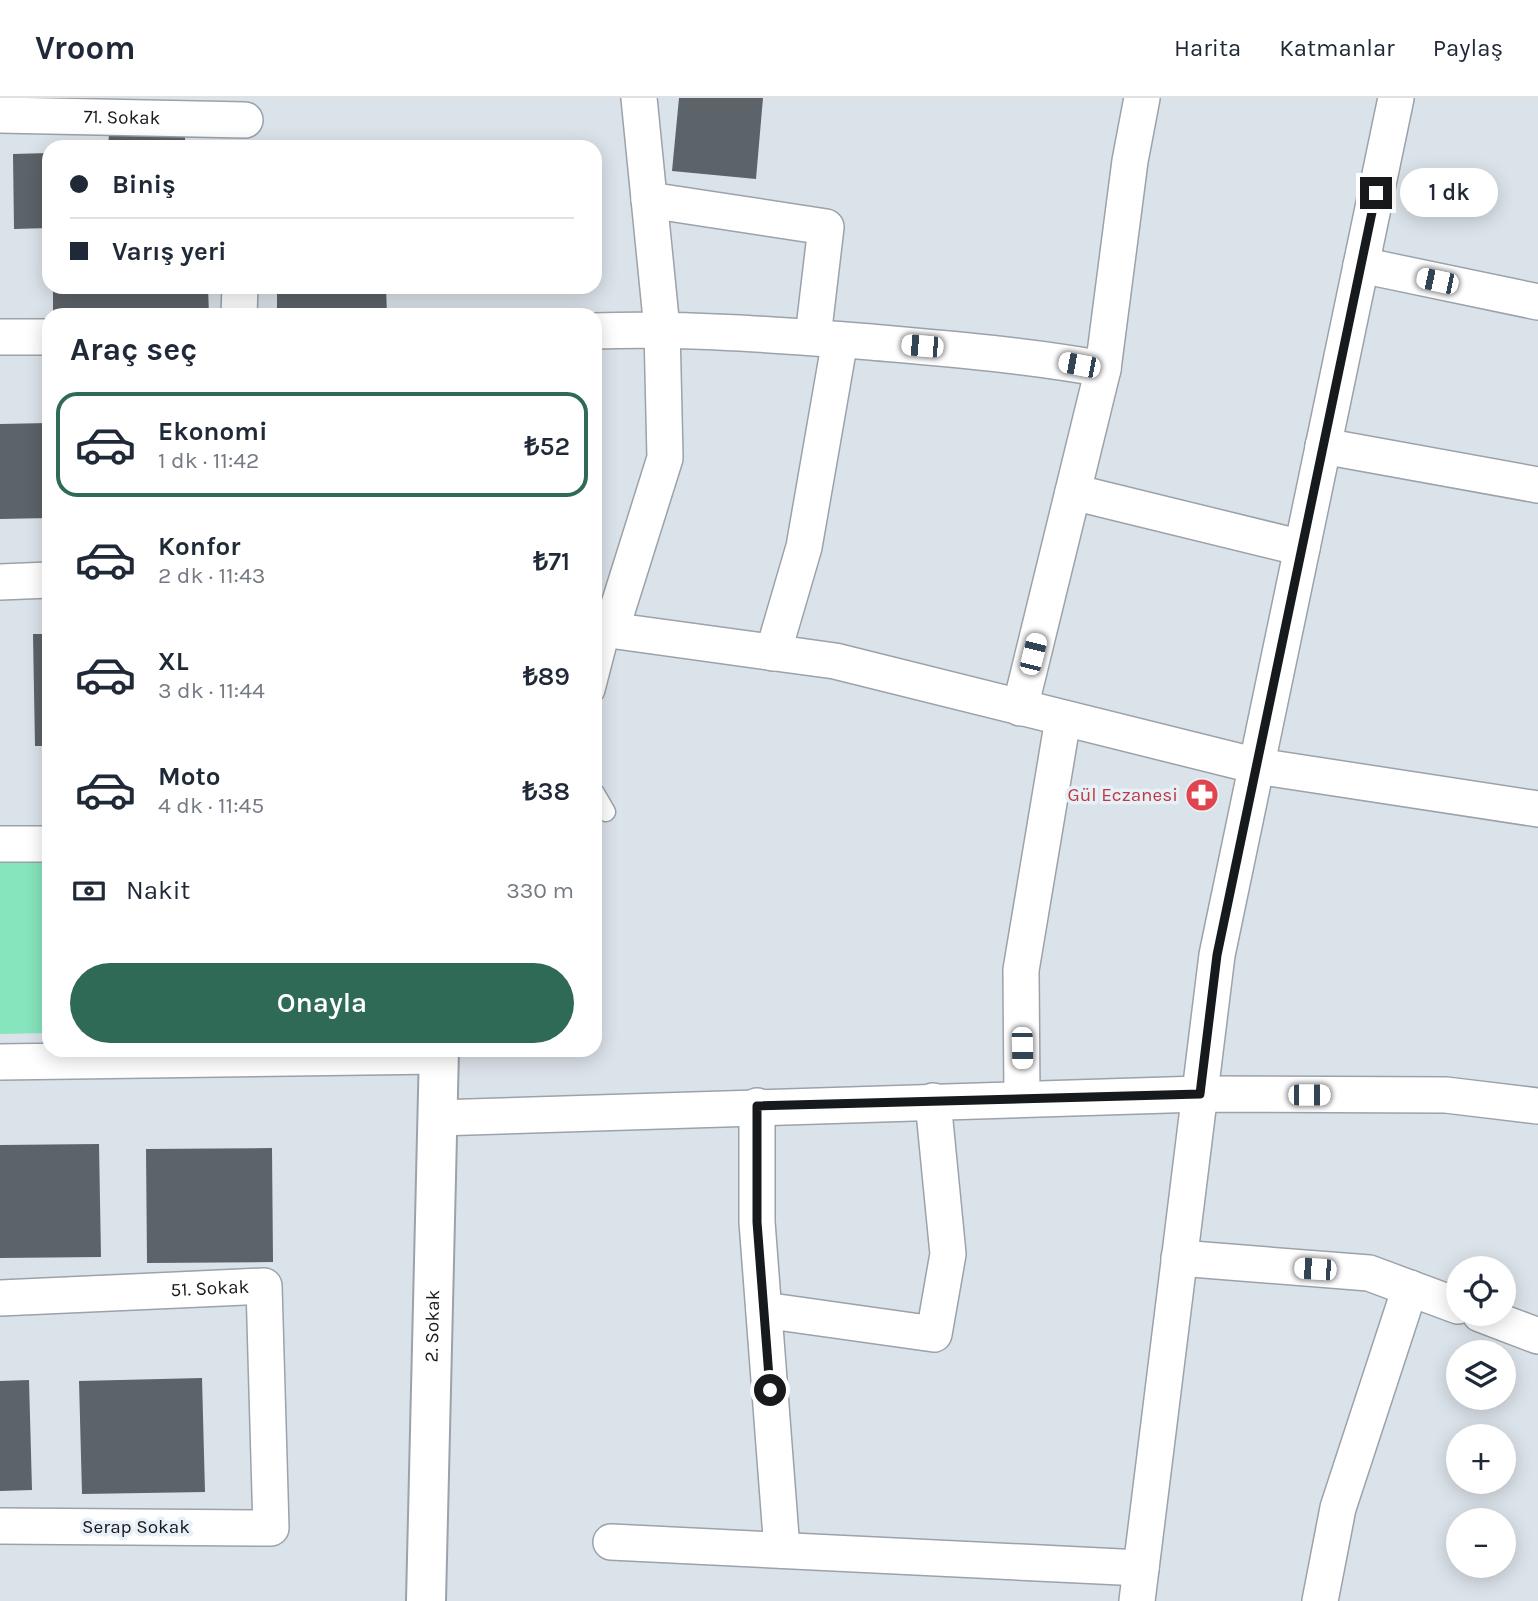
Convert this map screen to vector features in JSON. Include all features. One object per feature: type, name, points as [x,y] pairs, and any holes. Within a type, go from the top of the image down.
[{"type":"street","points":[[639,98],[662,329],[665,458],[603,629],[835,661],[1257,766],[1538,809]]},
{"type":"street","points":[[1020,708],[1103,369],[1142,98]]},
{"type":"street","points":[[611,1542],[782,1550],[1139,1584],[1217,955],[1395,98]]},
{"type":"street","name":"71. Sokak","points":[[0,115],[245,122]]},
{"type":"street","points":[[649,200],[826,227],[827,338],[804,547],[774,653]]},
{"type":"street","points":[[1361,265],[1538,302]]},
{"type":"street","points":[[602,331],[662,329],[827,338],[1030,355],[1103,369]]},
{"type":"street","points":[[0,337],[42,337]]},
{"type":"street","points":[[1323,446],[1538,485]]},
{"type":"street","points":[[1073,492],[1302,548]]},
{"type":"street","points":[[0,582],[42,580]]},
{"type":"street","points":[[1022,1099],[1021,970],[1063,719]]},
{"type":"street","points":[[0,844],[42,844]]},
{"type":"street","points":[[0,1062],[244,1057]]},
{"type":"street","name":"2. Sokak","points":[[426,1601],[439,1057]]},
{"type":"street","points":[[437,1118],[1200,1094],[1446,1095],[1538,1106]]},
{"type":"street","points":[[764,1310],[934,1334],[948,1254],[933,1101]]},
{"type":"street","points":[[757,1106],[757,1222],[782,1550]]},
{"type":"street","points":[[1179,1258],[1369,1273],[1446,1302]]},
{"type":"street","name":"51. Sokak","points":[[0,1298],[264,1286],[271,1528]]},
{"type":"street","points":[[1320,1601],[1338,1508],[1410,1288]]},
{"type":"street","points":[[1512,1326],[1538,1336]]},
{"type":"street","name":"Serap Sokak","points":[[0,1525],[271,1528]]},
{"type":"lane","points":[[602,805],[606,812]]},
{"type":"green space","points":[[0,859],[42,859],[42,1033],[0,1034]]},
{"type":"building","points":[[679,98],[763,98],[756,179],[672,171]]},
{"type":"building","points":[[109,134],[185,135],[185,140],[109,140]]},
{"type":"building","points":[[42,153],[42,228],[14,229],[13,154]]},
{"type":"building","points":[[53,294],[208,294],[209,308],[53,308]]},
{"type":"building","points":[[277,294],[386,294],[387,308],[277,308]]},
{"type":"building","points":[[42,423],[42,518],[0,519],[0,424]]},
{"type":"building","points":[[33,634],[42,634],[42,746],[35,746]]},
{"type":"building","points":[[99,1144],[101,1257],[0,1258],[0,1145]]},
{"type":"building","points":[[272,1148],[273,1262],[147,1263],[146,1149]]},
{"type":"building","points":[[202,1378],[205,1492],[82,1494],[79,1381]]},
{"type":"building","points":[[29,1380],[32,1490],[0,1491],[0,1381]]},
{"type":"place","name":"Gül Eczanesi","points":[[1202,795]]},
{"type":"route","points":[[770,1390],[757,1222],[757,1106],[1200,1094],[1217,955],[1376,193]]}]
